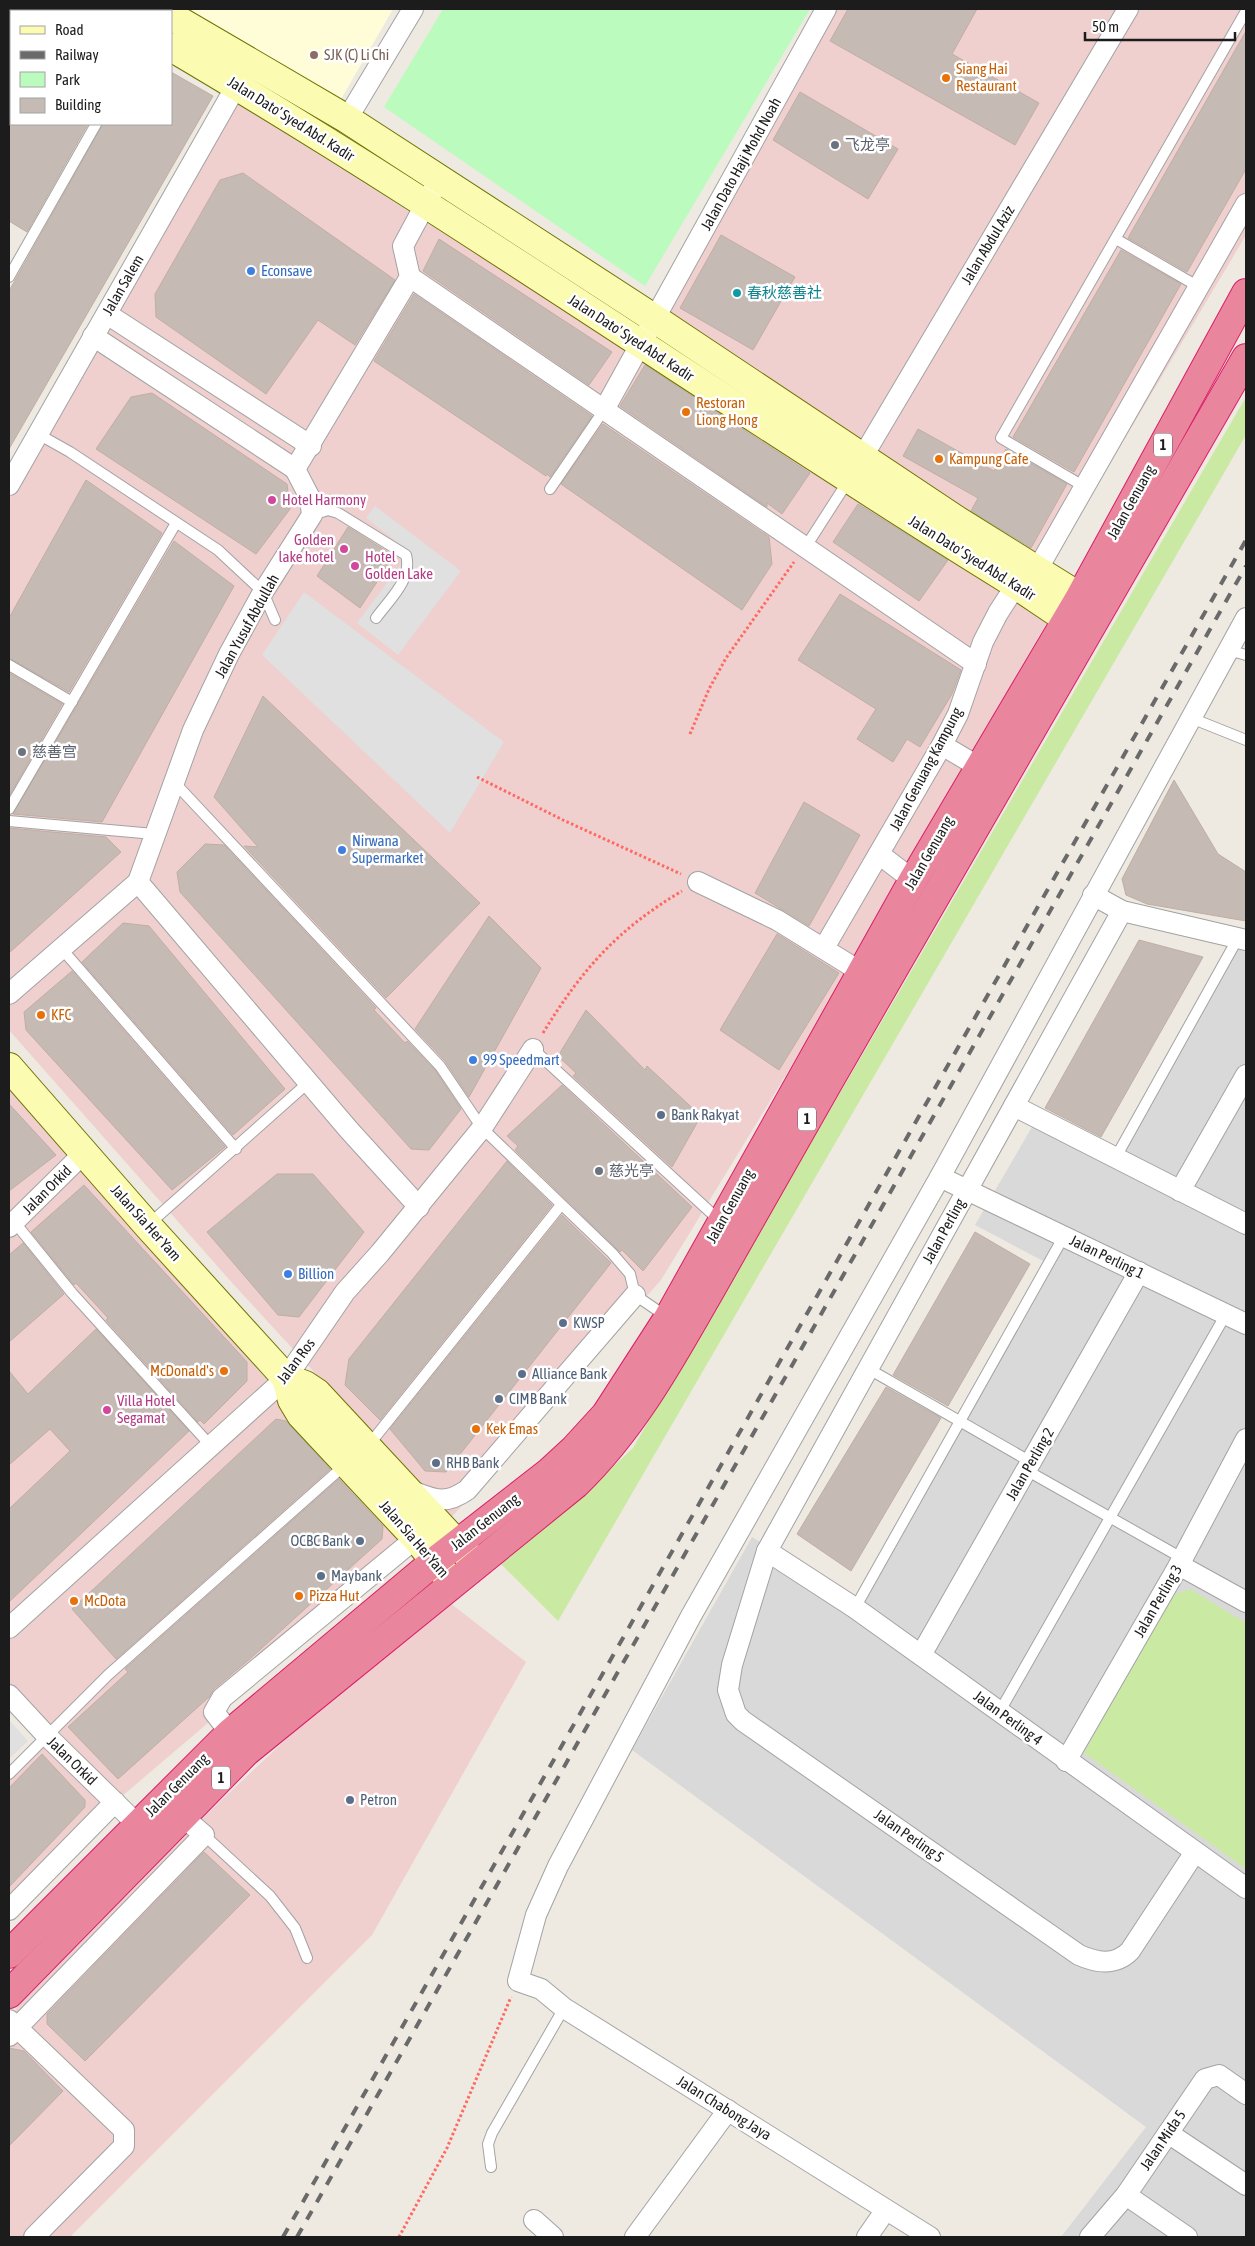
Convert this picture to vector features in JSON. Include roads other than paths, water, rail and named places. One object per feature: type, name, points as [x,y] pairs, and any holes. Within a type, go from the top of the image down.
[{"type":"highway","name":"Jalan Genuang","points":[[9,1994],[246,1752],[452,1583],[467,1554],[590,1432],[621,1393],[668,1318],[913,880],[1072,608],[1246,293]]},
{"type":"highway","name":"Jalan Genuang","points":[[9,1954],[230,1733],[435,1561],[467,1554],[576,1484],[597,1464],[644,1403],[1246,358]]},
{"type":"street","points":[[347,119],[413,9]]},
{"type":"street","name":"Jalan Dato Haji Mohd Noah","points":[[604,410],[826,9]]},
{"type":"street","name":"Jalan Abdul Aziz","points":[[855,469],[1128,9]]},
{"type":"street","name":"Jalan Dato' Syed Abd. Kadir","points":[[172,17],[347,119],[655,319],[855,469]]},
{"type":"street","name":"Jalan Dato' Syed Abd. Kadir","points":[[172,48],[426,203],[641,344],[855,469],[1027,578],[1072,608],[1089,633]]},
{"type":"street","name":"Jalan Salem","points":[[9,485],[92,336],[107,314],[250,62]]},
{"type":"street","points":[[440,180],[403,246],[410,277],[976,664]]},
{"type":"street","name":"Jalan Genuang Kampung","points":[[824,948],[942,746],[958,714],[983,642],[998,613],[1027,578],[1085,487],[1246,204]]},
{"type":"street","points":[[295,469],[311,446],[410,277]]},
{"type":"street","points":[[107,314],[311,446]]},
{"type":"street","points":[[92,336],[295,469],[310,498],[312,515]]},
{"type":"street","name":"Jalan Yusuf Abdullah","points":[[138,882],[193,730],[229,654],[263,592],[312,515]]},
{"type":"street","points":[[940,1177],[1191,718],[1237,653],[1246,618]]},
{"type":"street","points":[[942,746],[980,767]]},
{"type":"street","points":[[879,854],[913,880]]},
{"type":"street","points":[[9,994],[138,882],[310,1081],[349,1130],[418,1207]]},
{"type":"street","points":[[698,882],[777,920],[861,972]]},
{"type":"street","points":[[1093,895],[1122,911],[1242,939]]},
{"type":"street","name":"Jalan Perling","points":[[767,1551],[1122,911]]},
{"type":"street","name":"Jalan Ros","points":[[9,1628],[286,1378],[345,1292],[418,1207],[482,1128],[533,1049]]},
{"type":"street","name":"Jalan Sia Her Yam","points":[[9,1067],[148,1226],[286,1378],[317,1392],[356,1456],[416,1538],[452,1583]]},
{"type":"street","points":[[1180,1190],[1246,1075]]},
{"type":"street","points":[[1014,1106],[1246,1224]]},
{"type":"street","name":"Jalan Orkid","points":[[11,1221],[84,1153]]},
{"type":"street","name":"Jalan Perling 1","points":[[940,1177],[1246,1324]]},
{"type":"street","name":"Jalan Chabong Jaya","points":[[930,2237],[564,2008],[542,1990],[518,1980],[536,1915],[558,1866],[691,1616],[940,1177]]},
{"type":"street","name":"Jalan Perling 2","points":[[921,1655],[1139,1272]]},
{"type":"street","points":[[405,1489],[437,1500],[454,1499],[467,1490],[635,1295]]},
{"type":"street","name":"Jalan Perling 3","points":[[1066,1761],[1180,1561],[1246,1439]]},
{"type":"street","name":"Jalan Sia Her Yam","points":[[356,1456],[405,1489],[467,1554]]},
{"type":"street","points":[[230,1733],[214,1712],[222,1698],[416,1538]]},
{"type":"street","name":"Jalan Perling 4","points":[[767,1551],[855,1608],[1000,1711],[1066,1761],[1246,1888]]},
{"type":"street","name":"Jalan Perling 5","points":[[767,1551],[732,1664],[728,1690],[736,1714],[743,1721],[1079,1955],[1091,1960],[1112,1962],[1124,1957],[1130,1951],[1195,1852]]},
{"type":"street","points":[[1180,1561],[1246,1602]]},
{"type":"street","name":"Jalan Orkid","points":[[9,1695],[47,1736],[138,1825]]},
{"type":"street","points":[[9,1910],[114,1802]]},
{"type":"street","points":[[34,2237],[124,2146],[125,2138],[124,2130],[11,2028],[204,1835],[182,1816]]},
{"type":"street","name":"Jalan Mida 5","points":[[1090,2237],[1126,2195],[1205,2080],[1219,2075],[1246,2094]]},
{"type":"street","points":[[635,2237],[728,2110]]},
{"type":"street","points":[[1168,2133],[1246,2185]]},
{"type":"street","points":[[1126,2195],[1187,2237]]},
{"type":"street","points":[[867,2237],[886,2211]]},
{"type":"street","points":[[534,2220],[553,2237]]},
{"type":"lane","points":[[1085,487],[1001,438],[1246,11]]},
{"type":"lane","points":[[9,277],[95,125]]},
{"type":"lane","points":[[1116,239],[1199,287]]},
{"type":"lane","points":[[550,489],[604,410]]},
{"type":"lane","points":[[38,434],[70,452],[218,550],[263,592],[275,620]]},
{"type":"lane","points":[[805,548],[855,469]]},
{"type":"lane","points":[[312,515],[328,510],[338,513],[406,555],[409,565],[406,577],[376,618]]},
{"type":"lane","points":[[9,809],[176,523]]},
{"type":"lane","points":[[9,665],[72,702]]},
{"type":"lane","points":[[1191,718],[1246,740]]},
{"type":"lane","points":[[173,782],[440,1066],[482,1128],[612,1253],[630,1274],[635,1295],[668,1318]]},
{"type":"lane","points":[[9,821],[154,834]]},
{"type":"lane","points":[[1116,1157],[1242,939]]},
{"type":"lane","points":[[61,948],[236,1149]]},
{"type":"lane","points":[[533,1049],[721,1222]]},
{"type":"lane","points":[[148,1226],[310,1081]]},
{"type":"lane","points":[[9,1774],[108,1675],[356,1456],[561,1205]]},
{"type":"lane","points":[[11,1221],[72,1293],[211,1446]]},
{"type":"lane","points":[[855,1608],[962,1421],[1064,1236]]},
{"type":"lane","points":[[1000,1711],[1226,1314]]},
{"type":"lane","points":[[868,1368],[962,1421],[1028,1466],[1180,1561]]},
{"type":"lane","points":[[204,1835],[270,1896],[295,1928],[307,1958]]},
{"type":"lane","points":[[491,2166],[488,2144],[492,2133],[564,2008]]},
{"type":"railway","points":[[283,2237],[1246,540]]},
{"type":"railway","points":[[297,2237],[1246,566]]},
{"type":"place","name":"SJK (C) Li Chi","points":[[314,55]]},
{"type":"place","name":"Siang Hai Restaurant","points":[[946,78]]},
{"type":"place","name":"飞龙亭","points":[[835,145]]},
{"type":"place","name":"Econsave","points":[[251,271]]},
{"type":"place","name":"春秋慈善社","points":[[737,293]]},
{"type":"place","name":"Restoran Liong Hong","points":[[686,412]]},
{"type":"place","name":"Kampung Cafe","points":[[939,459]]},
{"type":"place","name":"Hotel Harmony","points":[[272,500]]},
{"type":"place","name":"Golden lake hotel","points":[[344,549]]},
{"type":"place","name":"Hotel Golden Lake","points":[[355,566]]},
{"type":"place","name":"慈善宫","points":[[22,752]]},
{"type":"place","name":"Nirwana Supermarket","points":[[342,850]]},
{"type":"place","name":"KFC","points":[[41,1015]]},
{"type":"place","name":"99 Speedmart","points":[[473,1060]]},
{"type":"place","name":"Bank Rakyat","points":[[661,1115]]},
{"type":"place","name":"慈光亭","points":[[599,1171]]},
{"type":"place","name":"Billion","points":[[288,1274]]},
{"type":"place","name":"KWSP","points":[[563,1323]]},
{"type":"place","name":"McDonald's","points":[[224,1371]]},
{"type":"place","name":"Alliance Bank","points":[[522,1374]]},
{"type":"place","name":"CIMB Bank","points":[[499,1399]]},
{"type":"place","name":"Villa Hotel Segamat","points":[[107,1410]]},
{"type":"place","name":"Kek Emas","points":[[476,1429]]},
{"type":"place","name":"RHB Bank","points":[[436,1463]]},
{"type":"place","name":"OCBC Bank","points":[[360,1541]]},
{"type":"place","name":"Maybank","points":[[321,1576]]},
{"type":"place","name":"Pizza Hut","points":[[299,1596]]},
{"type":"place","name":"McDota","points":[[74,1601]]},
{"type":"place","name":"Petron","points":[[350,1800]]}]
